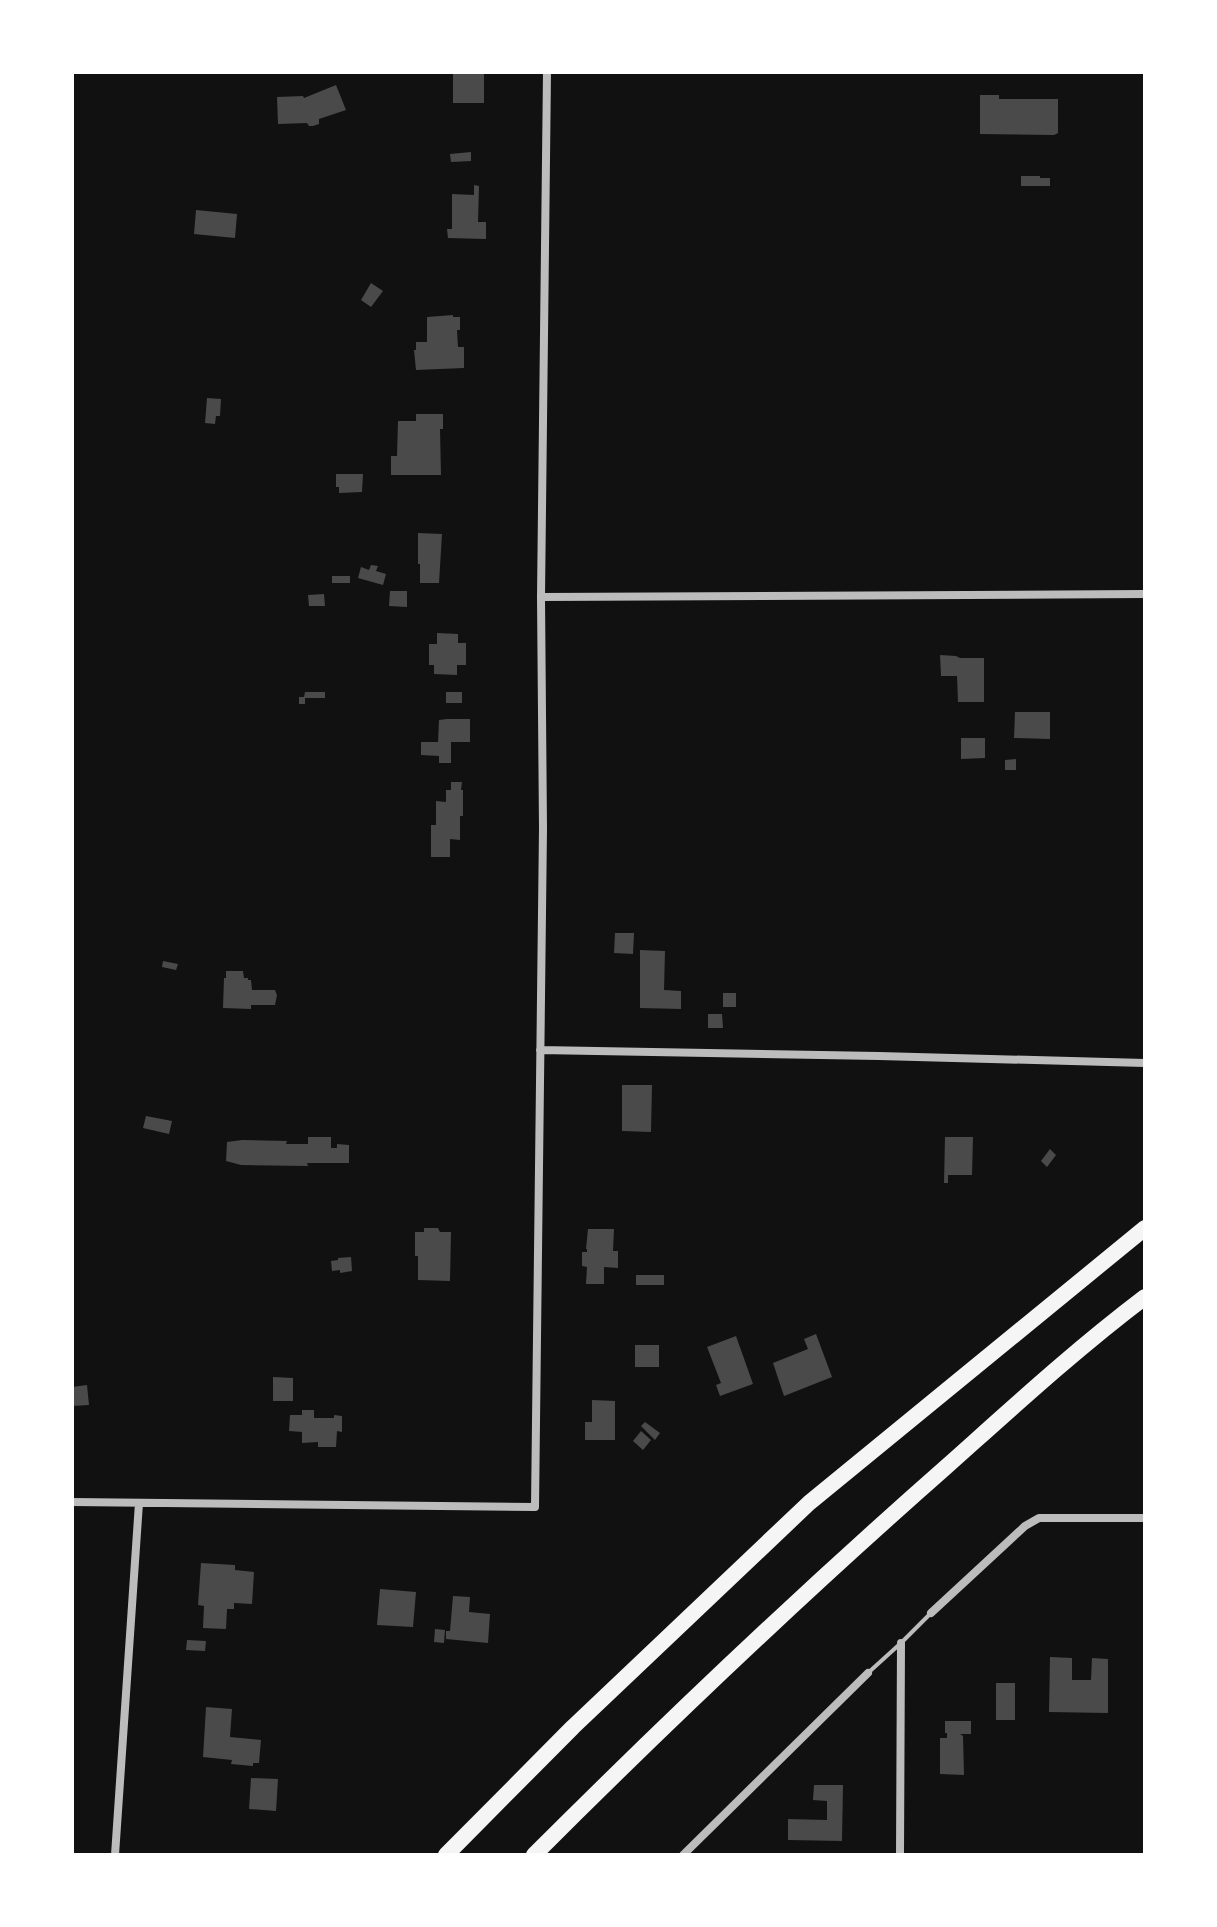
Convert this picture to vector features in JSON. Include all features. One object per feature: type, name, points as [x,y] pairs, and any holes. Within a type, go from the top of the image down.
[{"type":"highway","points":[[446,1855],[573,1727],[809,1503],[1145,1228]]},
{"type":"highway","points":[[534,1855],[854,1548],[1098,1332],[1145,1297]]},
{"type":"street","points":[[72,1502],[535,1507],[547,72]]},
{"type":"street","points":[[541,597],[1145,594]]},
{"type":"street","points":[[540,1050],[1145,1063]]},
{"type":"street","points":[[115,1855],[139,1503]]},
{"type":"street","points":[[931,1613],[1025,1526],[1039,1518],[1145,1518]]},
{"type":"street","points":[[900,1855],[901,1643]]},
{"type":"street","points":[[683,1855],[868,1673]]},
{"type":"lane","points":[[868,1673],[931,1613]]},
{"type":"building","points":[[453,72],[484,72],[484,103],[453,103]]},
{"type":"building","points":[[336,85],[346,110],[319,119],[319,124],[313,126],[307,123],[278,124],[277,97],[304,98]]},
{"type":"building","points":[[980,95],[999,95],[999,99],[1058,99],[1058,133],[980,134]]},
{"type":"building","points":[[471,152],[471,161],[451,162],[450,154]]},
{"type":"building","points":[[1021,176],[1050,178],[1050,186],[1021,186]]},
{"type":"building","points":[[474,185],[479,186],[478,222],[486,222],[486,239],[448,238],[447,229],[452,229],[452,194],[474,195]]},
{"type":"building","points":[[196,210],[237,214],[235,238],[194,234]]},
{"type":"building","points":[[371,283],[383,291],[371,307],[361,300]]},
{"type":"building","points":[[427,317],[460,317],[458,347],[464,347],[464,368],[416,370],[414,350],[416,342],[427,342]]},
{"type":"building","points":[[207,398],[221,399],[220,416],[216,416],[215,424],[205,423]]},
{"type":"building","points":[[416,414],[443,414],[443,429],[440,429],[441,475],[391,475],[391,456],[397,456],[398,421],[416,421]]},
{"type":"building","points":[[336,474],[363,474],[362,492],[339,493]]},
{"type":"building","points":[[418,533],[442,534],[439,583],[420,583]]},
{"type":"building","points":[[371,565],[378,566],[376,571],[386,574],[383,585],[358,578],[361,567],[369,570]]},
{"type":"building","points":[[332,576],[350,576],[350,583],[332,583]]},
{"type":"building","points":[[390,591],[407,591],[407,607],[389,606]]},
{"type":"building","points":[[324,594],[325,606],[309,606],[308,595]]},
{"type":"building","points":[[437,633],[458,634],[458,643],[466,643],[466,665],[457,665],[457,675],[434,674],[434,665],[429,665],[429,644],[437,644]]},
{"type":"building","points":[[940,655],[984,658],[984,702],[958,702],[957,676],[941,676]]},
{"type":"building","points":[[305,692],[325,692],[325,698],[305,698],[305,704],[299,704],[299,697],[304,697]]},
{"type":"building","points":[[446,692],[462,692],[462,703],[446,703]]},
{"type":"building","points":[[1015,712],[1050,712],[1050,739],[1014,738]]},
{"type":"building","points":[[470,719],[470,742],[451,742],[451,763],[439,763],[439,756],[421,755],[421,742],[438,742],[439,720]]},
{"type":"building","points":[[961,738],[985,738],[985,758],[961,759]]},
{"type":"building","points":[[1016,759],[1016,770],[1005,770],[1005,760]]},
{"type":"building","points":[[451,782],[462,782],[460,840],[450,839],[450,857],[431,857],[431,825],[436,825],[436,801],[446,802],[446,790],[451,790]]},
{"type":"building","points":[[615,933],[634,933],[633,954],[614,953]]},
{"type":"building","points":[[640,950],[665,951],[664,990],[681,991],[681,1009],[640,1008]]},
{"type":"building","points":[[163,961],[178,964],[176,970],[162,967]]},
{"type":"building","points":[[226,971],[243,971],[244,978],[251,980],[252,990],[275,990],[275,1005],[251,1005],[251,1009],[223,1008]]},
{"type":"building","points":[[723,993],[736,993],[736,1007],[723,1007]]},
{"type":"building","points":[[708,1014],[722,1014],[723,1028],[708,1028]]},
{"type":"building","points":[[622,1085],[652,1085],[651,1132],[622,1131]]},
{"type":"building","points":[[146,1116],[172,1121],[169,1134],[143,1128]]},
{"type":"building","points":[[308,1137],[331,1137],[331,1148],[337,1148],[337,1144],[349,1145],[349,1163],[241,1165],[226,1161],[227,1142],[287,1141],[286,1144],[308,1144]]},
{"type":"building","points":[[945,1137],[973,1137],[972,1175],[948,1175],[948,1183],[944,1183]]},
{"type":"building","points":[[1050,1149],[1056,1155],[1047,1167],[1041,1161]]},
{"type":"building","points":[[424,1228],[451,1232],[450,1281],[418,1280],[415,1232],[424,1232]]},
{"type":"building","points":[[588,1229],[614,1229],[613,1251],[618,1251],[618,1268],[604,1267],[604,1284],[586,1284],[587,1267],[582,1266],[582,1252],[587,1252]]},
{"type":"building","points":[[351,1257],[352,1271],[332,1271],[331,1261]]},
{"type":"building","points":[[636,1275],[664,1275],[664,1285],[636,1285]]},
{"type":"building","points":[[816,1334],[832,1377],[784,1396],[773,1363],[808,1349],[804,1339]]},
{"type":"building","points":[[736,1336],[753,1384],[720,1396],[716,1385],[721,1383],[707,1347]]},
{"type":"building","points":[[635,1345],[659,1345],[659,1367],[635,1367]]},
{"type":"building","points":[[273,1377],[293,1378],[293,1401],[273,1401]]},
{"type":"building","points":[[87,1385],[89,1405],[72,1406],[72,1387]]},
{"type":"building","points":[[592,1400],[615,1401],[615,1440],[585,1440],[585,1422],[592,1422]]},
{"type":"building","points":[[302,1410],[314,1410],[314,1418],[342,1416],[342,1432],[337,1431],[336,1447],[318,1447],[318,1442],[302,1443],[302,1432],[289,1431],[290,1415],[302,1415]]},
{"type":"building","points":[[645,1422],[660,1433],[655,1440],[641,1426]]},
{"type":"building","points":[[641,1431],[651,1440],[643,1450],[633,1441]]},
{"type":"building","points":[[201,1563],[235,1565],[235,1570],[254,1572],[252,1604],[234,1603],[234,1609],[227,1609],[226,1629],[203,1628],[204,1606],[198,1605]]},
{"type":"building","points":[[380,1589],[416,1592],[413,1627],[377,1625]]},
{"type":"building","points":[[453,1596],[470,1597],[469,1612],[490,1614],[488,1643],[446,1639],[446,1631],[450,1631]]},
{"type":"building","points":[[435,1629],[445,1630],[444,1643],[434,1642]]},
{"type":"building","points":[[187,1640],[206,1641],[205,1651],[186,1650]]},
{"type":"building","points":[[1050,1657],[1072,1658],[1072,1680],[1091,1680],[1092,1658],[1108,1659],[1108,1713],[1049,1712]]},
{"type":"building","points":[[996,1683],[1015,1683],[1015,1720],[996,1720]]},
{"type":"building","points":[[206,1707],[232,1709],[230,1737],[261,1740],[259,1763],[253,1763],[253,1766],[231,1764],[232,1760],[203,1757]]},
{"type":"building","points":[[945,1721],[971,1721],[971,1734],[960,1734],[963,1736],[964,1775],[940,1774],[940,1738],[947,1738]]},
{"type":"building","points":[[251,1778],[278,1779],[276,1811],[249,1809]]},
{"type":"building","points":[[814,1785],[843,1785],[842,1841],[788,1840],[788,1819],[827,1820],[827,1801],[813,1800]]}]
